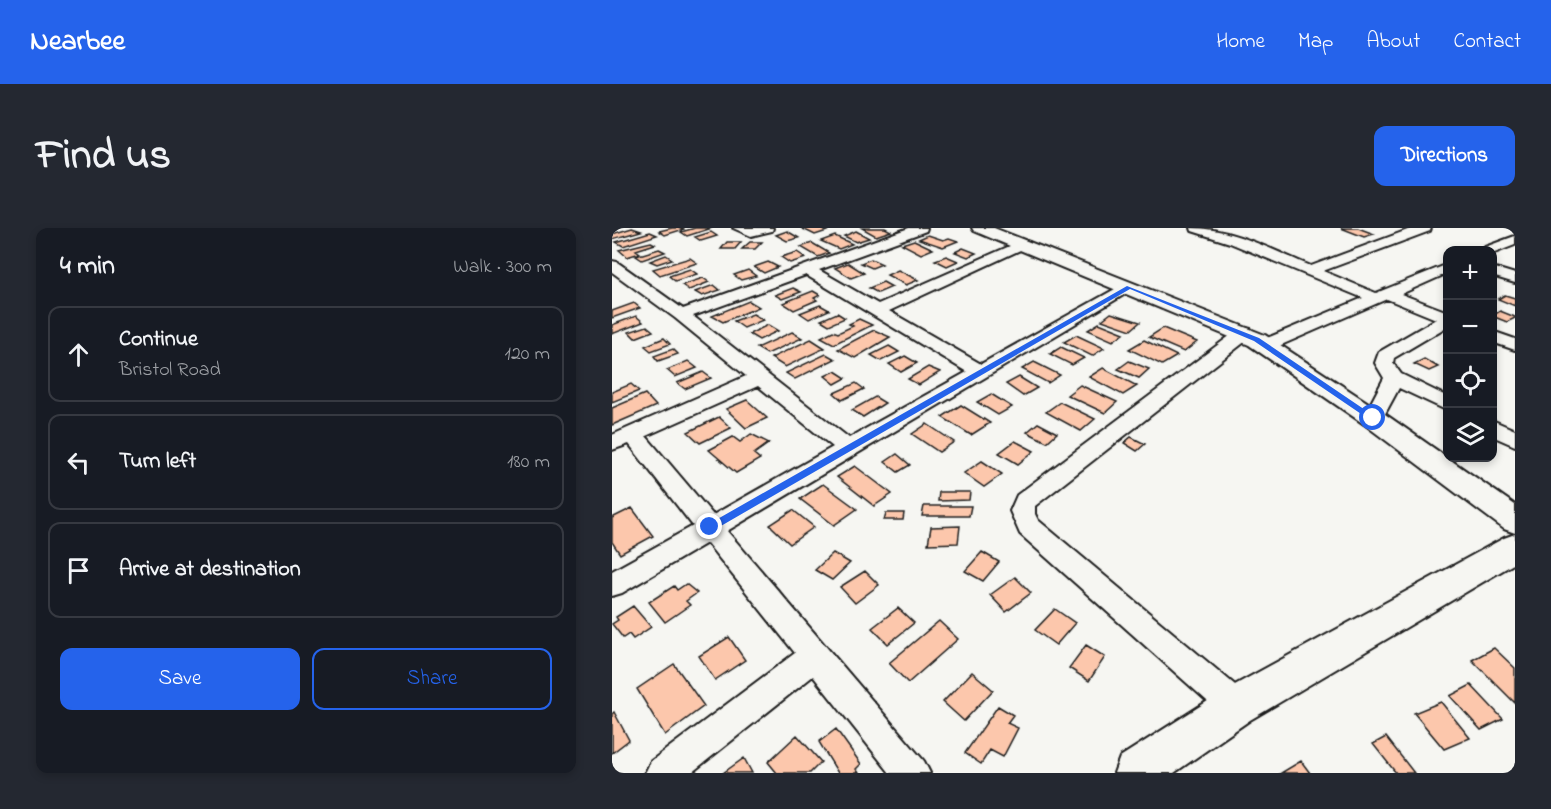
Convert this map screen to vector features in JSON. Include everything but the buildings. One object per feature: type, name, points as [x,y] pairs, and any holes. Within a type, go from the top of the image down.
[{"type":"street","points":[[739,228],[745,232],[766,228]]},
{"type":"street","points":[[681,315],[921,228]]},
{"type":"street","points":[[980,228],[1256,339],[1373,418],[1515,520]]},
{"type":"street","points":[[1197,228],[1443,317]]},
{"type":"street","points":[[1216,233],[1232,228]]},
{"type":"street","points":[[1311,271],[1425,228]]},
{"type":"street","points":[[1497,247],[1515,240]]},
{"type":"street","points":[[878,310],[1024,245]]},
{"type":"street","points":[[612,265],[761,377],[848,448]]},
{"type":"street","points":[[808,270],[981,372]]},
{"type":"street","points":[[1236,706],[1029,527],[1022,513],[1022,507],[1025,501],[1256,339],[1380,296],[1443,270]]},
{"type":"street","points":[[1497,273],[1512,278]]},
{"type":"street","points":[[1497,286],[1512,278]]},
{"type":"street","points":[[612,585],[1129,287]]},
{"type":"street","points":[[1443,322],[1385,356],[1384,363],[1394,378],[1443,402]]},
{"type":"street","points":[[1497,338],[1515,345]]},
{"type":"street","points":[[761,377],[622,438],[710,527],[814,657],[912,773]]},
{"type":"street","points":[[1373,418],[1394,378]]},
{"type":"street","points":[[1497,430],[1515,439]]},
{"type":"street","points":[[1137,773],[1176,761],[1236,706],[1515,548]]},
{"type":"street","points":[[663,773],[814,657]]},
{"type":"route","points":[[710,527],[1129,287],[1245,333],[1373,418]]}]
